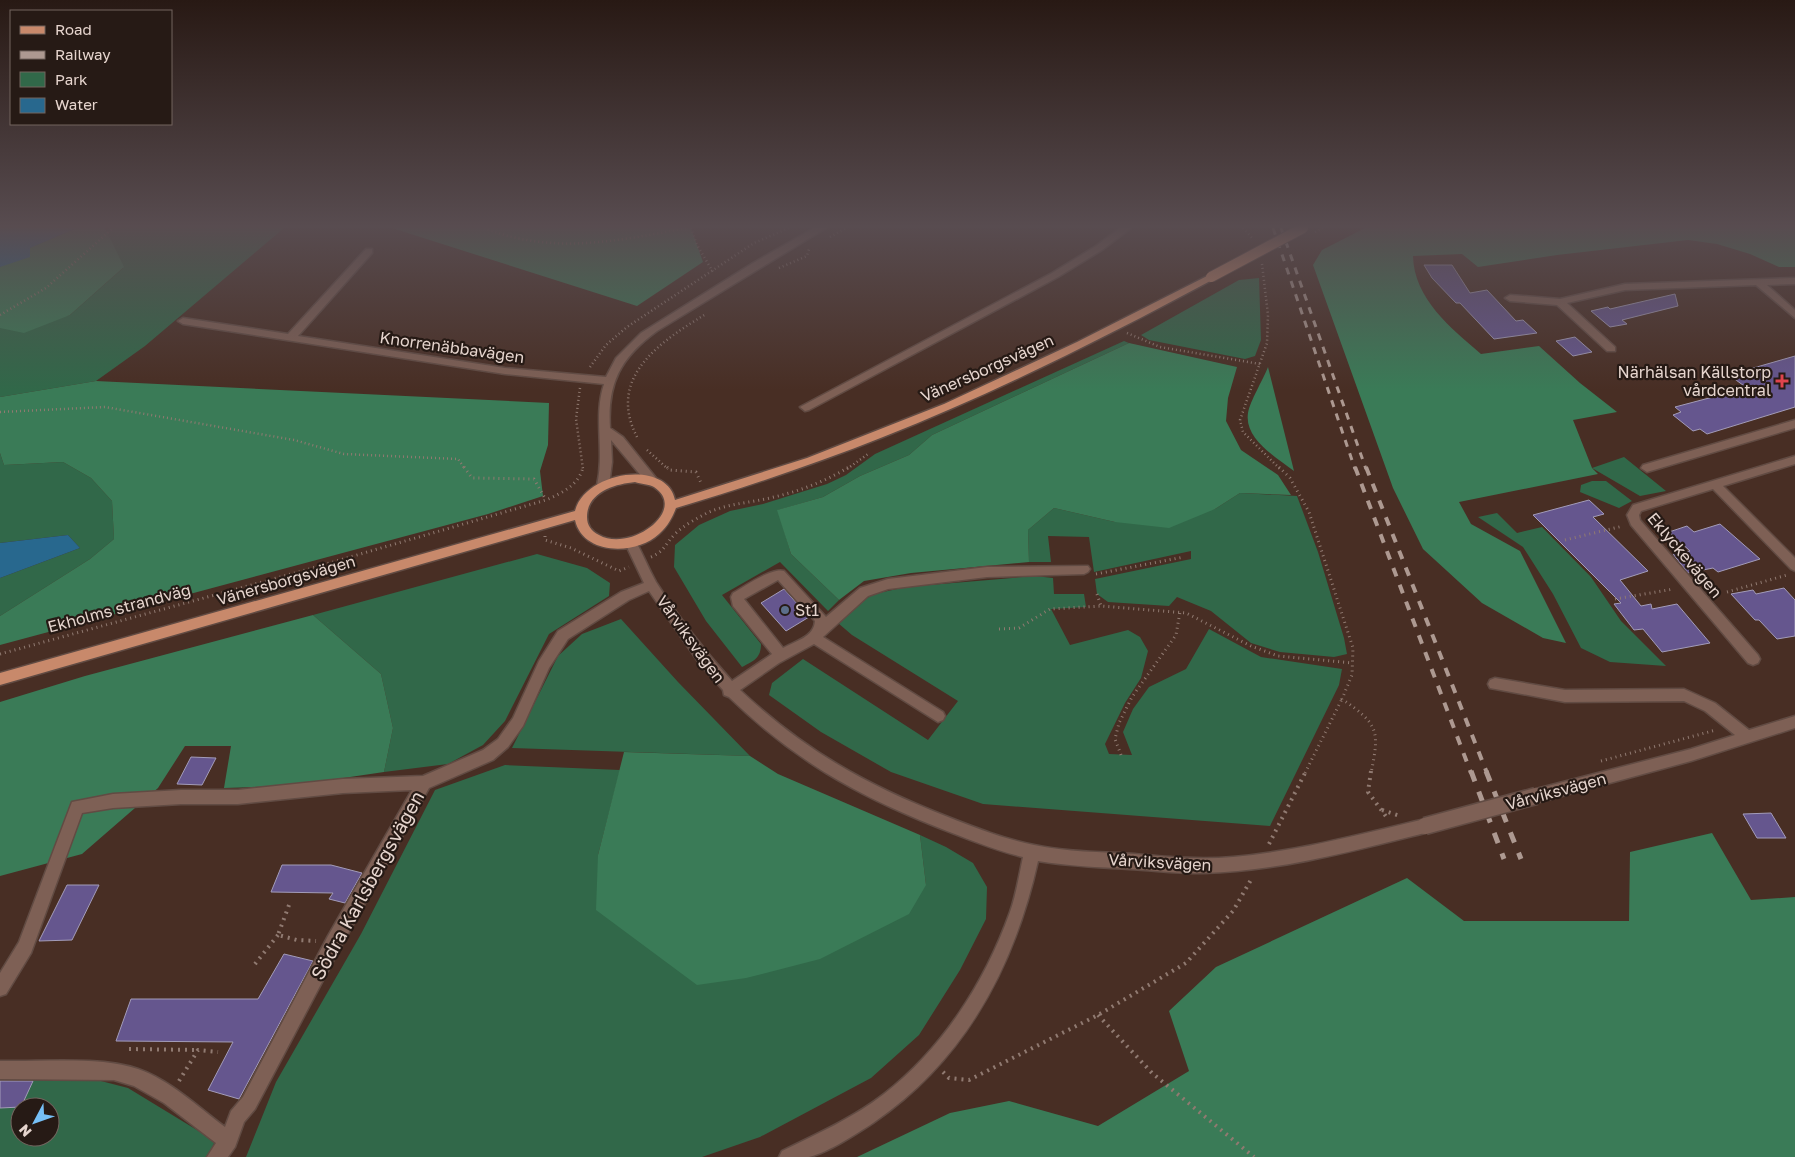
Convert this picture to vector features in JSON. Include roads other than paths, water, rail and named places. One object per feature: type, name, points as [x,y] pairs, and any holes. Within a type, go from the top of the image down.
[{"type":"main road","name":"Vänersborgsvägen","points":[[671,505],[818,459],[1013,378],[1119,327],[1202,282]]},
{"type":"main road","points":[[626,478],[652,481],[666,490],[671,505],[669,517],[660,528],[647,537],[631,543],[613,544],[591,536],[582,526],[580,514],[588,497],[603,485],[626,478]]},
{"type":"main road","name":"Vänersborgsvägen","points":[[0,678],[580,514]]},
{"type":"street","points":[[291,337],[341,282]]},
{"type":"street","points":[[603,485],[607,473],[604,445],[606,431],[604,407],[610,381],[620,360],[635,344],[652,331],[728,282]]},
{"type":"street","points":[[805,407],[1042,282]]},
{"type":"street","points":[[1510,298],[1560,302],[1625,287],[1777,282]]},
{"type":"street","points":[[1759,283],[1795,316]]},
{"type":"street","points":[[1560,302],[1611,349]]},
{"type":"street","name":"Knorrenäbbavägen","points":[[183,321],[505,371],[610,381]]},
{"type":"street","points":[[1647,468],[1795,424]]},
{"type":"street","points":[[606,431],[619,440],[652,481]]},
{"type":"street","name":"Eklyckevägen","points":[[1753,659],[1635,522],[1633,515],[1637,508],[1795,460]]},
{"type":"street","points":[[1715,484],[1795,566]]},
{"type":"street","name":"Vårviksvägen","points":[[631,543],[651,585],[697,653],[729,691],[764,724],[802,752],[862,788],[902,808],[980,837],[1032,852],[1101,860],[1204,866],[1262,861],[1424,826],[1691,755],[1795,722]]},
{"type":"street","points":[[729,691],[818,633],[864,592],[888,584],[987,572],[1084,569]]},
{"type":"street","points":[[782,656],[738,602],[737,597],[780,574],[821,619],[818,633]]},
{"type":"street","name":"Södra Karlsbergsvägen","points":[[216,1157],[229,1141],[236,1117],[248,1103],[334,942],[424,783],[488,755],[504,743],[527,706],[554,647],[563,635],[626,596],[651,585]]},
{"type":"street","points":[[818,633],[938,716]]},
{"type":"street","points":[[1495,684],[1565,696],[1684,695],[1700,700],[1723,714],[1746,736]]},
{"type":"street","points":[[0,988],[25,947],[77,807],[113,801],[181,797],[238,797],[343,786],[424,783]]},
{"type":"street","points":[[788,1157],[855,1126],[906,1089],[934,1063],[962,1026],[989,980],[1018,912],[1032,852]]},
{"type":"street","points":[[0,1070],[114,1071],[138,1078],[170,1097],[229,1141]]},
{"type":"water","points":[[68,535],[80,548],[0,578],[0,543]]},
{"type":"railway","points":[[1291,282],[1355,469]]},
{"type":"railway","points":[[1300,282],[1366,469]]},
{"type":"railway","points":[[1355,467],[1471,773]]},
{"type":"railway","points":[[1366,467],[1487,773]]},
{"type":"railway","points":[[1471,771],[1504,859]]},
{"type":"railway","points":[[1486,771],[1521,859]]},
{"type":"place","name":"Närhälsan Källstorp vårdcentral","points":[[1782,381]]},
{"type":"place","name":"St1","points":[[785,610]]}]
